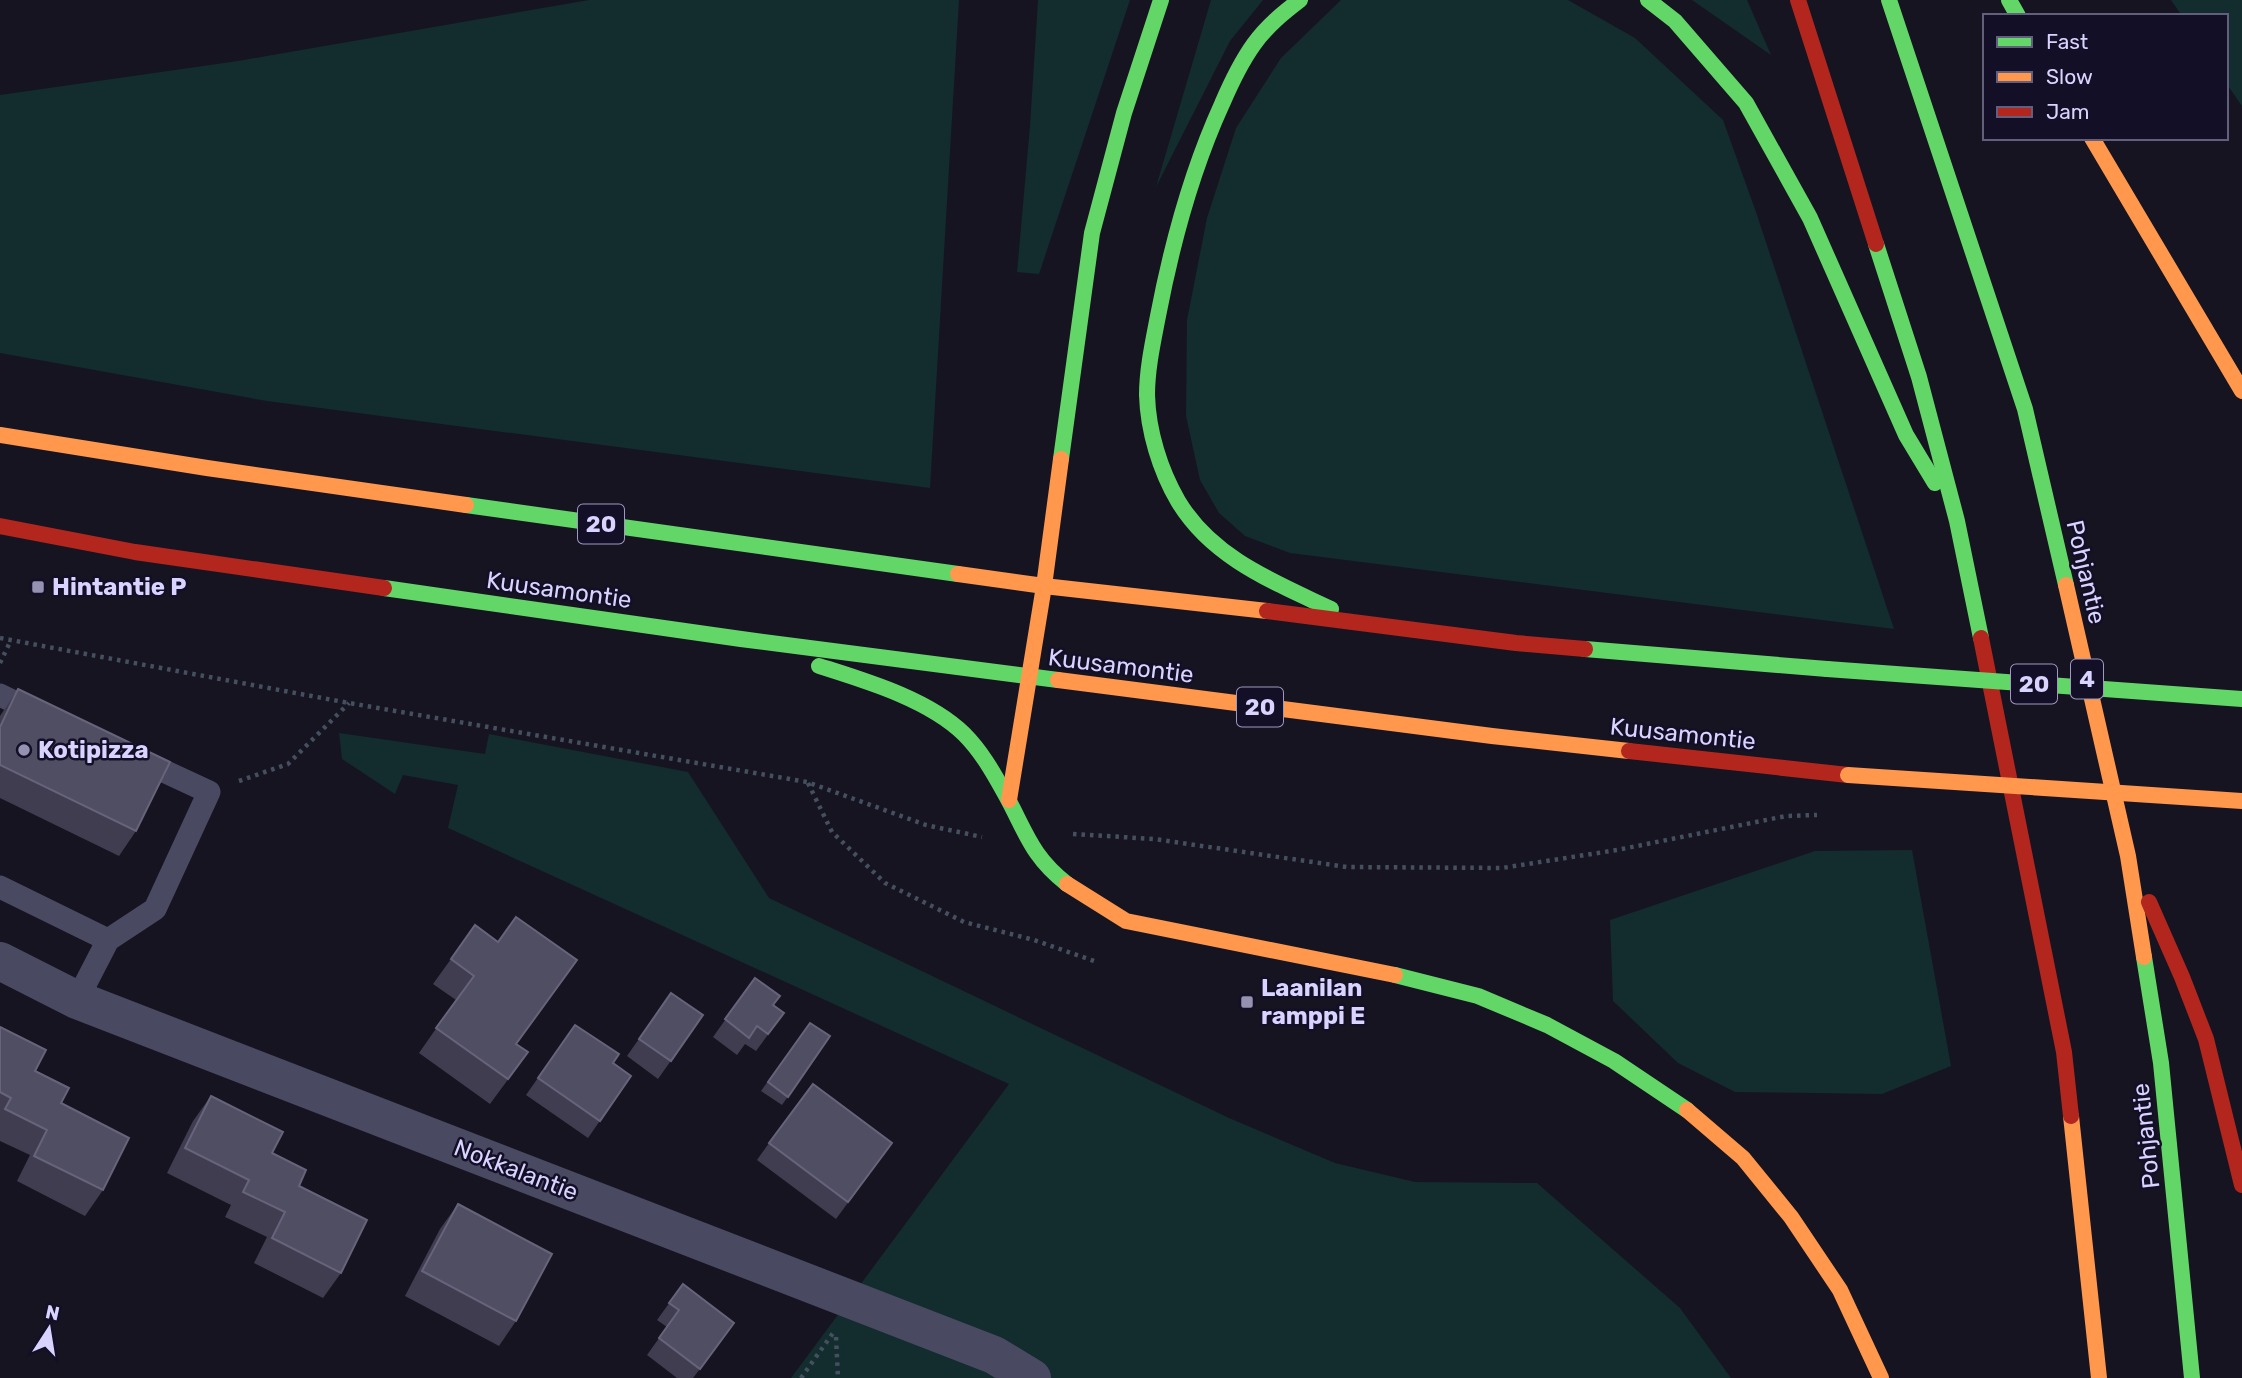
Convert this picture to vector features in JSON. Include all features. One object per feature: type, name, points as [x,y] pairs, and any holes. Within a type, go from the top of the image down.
[{"type":"highway","points":[[1009,800],[1044,586],[1092,233],[1124,113],[1161,0]]},
{"type":"highway","points":[[1300,0],[1267,28],[1239,69],[1199,156],[1165,274],[1147,403],[1157,452],[1172,488],[1188,515],[1211,541],[1245,567],[1358,622]]},
{"type":"highway","points":[[1648,0],[1675,21],[1746,103],[1810,218],[1906,435],[1957,521]]},
{"type":"highway","points":[[1798,0],[1919,377],[1957,521],[2064,1052],[2099,1378]]},
{"type":"highway","name":"Pohjantie","points":[[1889,0],[2025,409],[2128,856],[2161,1063],[2192,1378]]},
{"type":"highway","points":[[2093,140],[2242,391]]},
{"type":"highway","name":"20","points":[[0,435],[207,468],[995,580],[1164,598],[1516,643],[2242,699]]},
{"type":"highway","points":[[995,580],[1027,561],[1042,547],[1053,522]]},
{"type":"highway","name":"Kuusamontie","points":[[0,526],[135,552],[741,639],[1492,736],[1848,775],[2242,801]]},
{"type":"highway","points":[[741,639],[853,677],[940,716],[962,732],[978,751],[1009,800],[1030,845],[1065,882],[1094,904],[1126,921],[1385,973],[1478,996],[1547,1025],[1614,1061],[1682,1107],[1743,1158],[1791,1217],[1840,1290],[1881,1378]]},
{"type":"highway","points":[[2128,856],[2182,976],[2206,1038],[2242,1185]]},
{"type":"street","name":"Nokkalantie","points":[[0,961],[77,1000],[994,1355],[1032,1378]]},
{"type":"lane","points":[[0,695],[61,724]]},
{"type":"lane","points":[[77,1000],[108,940],[155,909],[209,792],[123,752]]},
{"type":"lane","points":[[0,887],[108,940]]},
{"type":"path","points":[[0,638],[349,703],[807,782],[926,825],[992,839]]},
{"type":"path","points":[[0,663],[11,640]]},
{"type":"path","points":[[209,792],[288,764],[349,703]]},
{"type":"path","points":[[807,782],[832,832],[885,883],[964,922],[1034,940],[1097,962]]},
{"type":"path","points":[[1072,834],[1154,839],[1347,867],[1502,868],[1617,850],[1786,816],[1824,814]]},
{"type":"path","points":[[801,1378],[836,1329],[838,1378]]},
{"type":"green space","points":[[589,0],[959,0],[930,488],[267,401],[0,353],[0,95],[238,61]]},
{"type":"green space","points":[[1038,0],[1130,0],[1039,274],[1017,272]]},
{"type":"green space","points":[[1211,0],[1263,0],[1230,41],[1156,187]]},
{"type":"green space","points":[[1341,0],[1568,0],[1635,38],[1723,120],[1894,629],[1290,553],[1245,536],[1219,513],[1200,480],[1186,416],[1187,320],[1207,218],[1236,128],[1281,58]]},
{"type":"green space","points":[[1692,0],[1747,0],[1771,55]]},
{"type":"green space","points":[[2171,0],[2242,0],[2242,106],[2228,86],[2228,14],[2181,14]]},
{"type":"green space","points":[[339,733],[485,754],[489,734],[688,772],[769,898],[1229,1118],[1335,1163],[1415,1182],[1537,1183],[1680,1308],[1731,1378],[791,1378],[1009,1084],[448,828],[458,785],[403,775],[395,794],[342,759]]},
{"type":"green space","points":[[1912,850],[1951,1066],[1882,1094],[1735,1092],[1678,1063],[1613,1001],[1610,920],[1815,851]]},
{"type":"building","points":[[18,689],[170,762],[136,831],[0,765],[0,727]]},
{"type":"building","points":[[516,917],[577,960],[516,1044],[528,1052],[508,1079],[436,1028],[474,976],[451,959],[475,925],[498,942]]},
{"type":"building","points":[[755,978],[780,996],[773,1005],[784,1013],[768,1034],[757,1026],[749,1038],[725,1019]]},
{"type":"building","points":[[671,993],[703,1015],[671,1061],[639,1039]]},
{"type":"building","points":[[810,1023],[830,1036],[788,1097],[768,1082]]},
{"type":"building","points":[[575,1025],[619,1054],[613,1063],[631,1076],[600,1121],[538,1078]]},
{"type":"building","points":[[0,1027],[46,1050],[35,1071],[69,1088],[61,1103],[129,1138],[103,1190],[34,1156],[47,1130],[5,1109],[11,1098],[0,1092]]},
{"type":"building","points":[[813,1084],[892,1143],[848,1202],[769,1143]]},
{"type":"building","points":[[211,1096],[283,1132],[272,1153],[306,1170],[299,1186],[367,1220],[341,1273],[272,1238],[285,1212],[243,1192],[249,1180],[185,1148]]},
{"type":"building","points":[[458,1204],[552,1254],[516,1321],[422,1271]]},
{"type":"building","points":[[683,1284],[734,1323],[700,1369],[659,1338],[679,1310],[669,1303]]},
{"type":"traffic: fast","points":[[1061,459],[1092,233],[1124,113],[1161,0]]},
{"type":"traffic: fast","points":[[1300,0],[1281,15],[1249,51],[1211,130],[1184,208],[1163,289],[1147,395],[1150,422],[1161,463],[1178,501],[1192,521],[1208,538],[1246,566],[1331,609]]},
{"type":"traffic: fast","points":[[1648,0],[1675,21],[1746,103],[1810,218],[1906,435],[1935,483]]},
{"type":"traffic: fast","points":[[1889,0],[2025,409],[2066,585]]},
{"type":"traffic: fast","points":[[2009,0],[2017,14]]},
{"type":"traffic: fast","points":[[1876,244],[1919,377],[1957,521],[1981,638]]},
{"type":"traffic: fast","points":[[466,505],[958,574]]},
{"type":"traffic: fast","points":[[384,588],[741,639],[1058,680]]},
{"type":"traffic: fast","points":[[1585,649],[1827,669]]},
{"type":"traffic: fast","points":[[819,666],[896,692],[933,711],[964,734],[991,769],[1030,842],[1045,863],[1067,884]]},
{"type":"traffic: fast","points":[[1827,669],[2242,699]]},
{"type":"traffic: fast","points":[[2144,957],[2161,1063],[2192,1378]]},
{"type":"traffic: fast","points":[[1395,975],[1478,996],[1547,1025],[1614,1061],[1687,1110]]},
{"type":"traffic: slow","points":[[2093,140],[2242,391]]},
{"type":"traffic: slow","points":[[0,435],[466,505]]},
{"type":"traffic: slow","points":[[1009,800],[1044,586],[1061,459]]},
{"type":"traffic: slow","points":[[958,574],[1267,611]]},
{"type":"traffic: slow","points":[[2066,585],[2128,856],[2144,957]]},
{"type":"traffic: slow","points":[[1058,680],[1629,751]]},
{"type":"traffic: slow","points":[[1848,775],[2242,801]]},
{"type":"traffic: slow","points":[[1067,884],[1126,921],[1395,975]]},
{"type":"traffic: slow","points":[[1687,1110],[1743,1158],[1791,1217],[1840,1290],[1881,1378]]},
{"type":"traffic: slow","points":[[2071,1116],[2099,1378]]},
{"type":"traffic: jam","points":[[1798,0],[1876,244]]},
{"type":"traffic: jam","points":[[0,526],[135,552],[384,588]]},
{"type":"traffic: jam","points":[[1267,611],[1516,643],[1585,649]]},
{"type":"traffic: jam","points":[[1981,638],[2064,1052],[2071,1116]]},
{"type":"traffic: jam","points":[[1629,751],[1848,775]]},
{"type":"traffic: jam","points":[[2149,902],[2206,1039],[2242,1185]]},
{"type":"place","name":"Hintantie P","points":[[38,587]]},
{"type":"place","name":"Kotipizza","points":[[24,750]]},
{"type":"place","name":"Laanilan ramppi E","points":[[1247,1002]]}]
